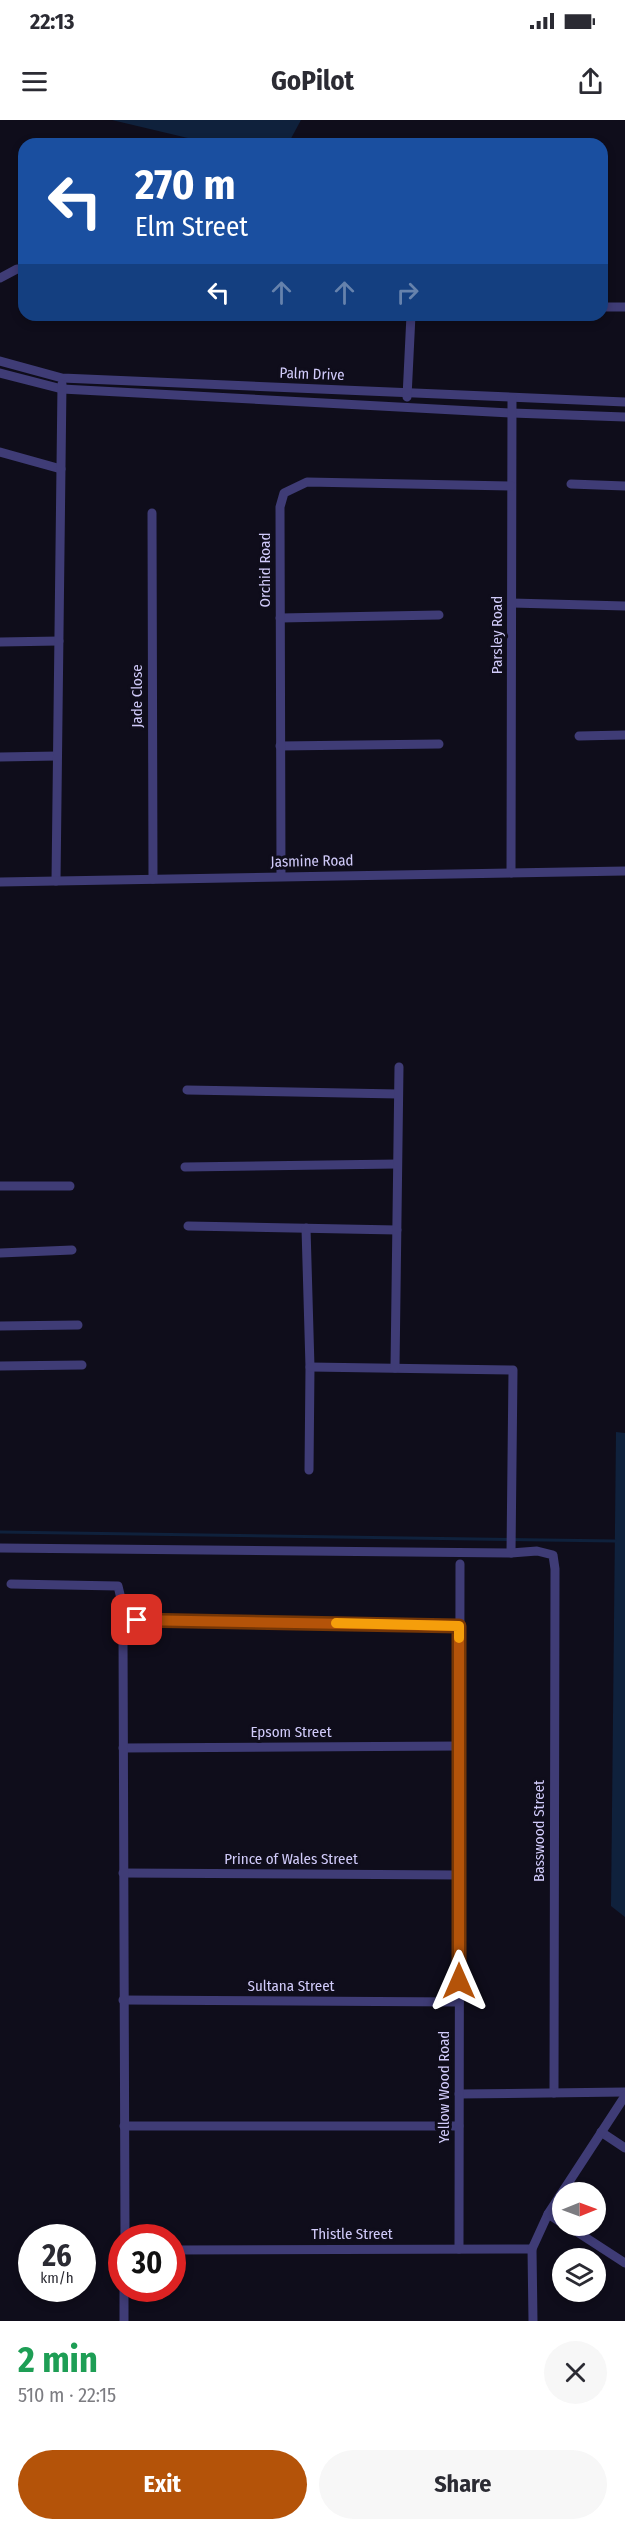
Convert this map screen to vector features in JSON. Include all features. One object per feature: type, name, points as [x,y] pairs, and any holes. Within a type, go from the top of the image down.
[{"type":"street","points":[[0,278],[18,269]]},
{"type":"street","points":[[608,307],[625,307]]},
{"type":"street","points":[[408,407],[411,321]]},
{"type":"street","name":"Palm Drive","points":[[0,361],[62,378],[625,402]]},
{"type":"street","name":"Palm Drive","points":[[0,373],[62,389],[625,417]]},
{"type":"street","points":[[56,881],[62,378]]},
{"type":"street","name":"Parsley Road","points":[[511,873],[512,398]]},
{"type":"street","points":[[0,452],[61,469]]},
{"type":"street","name":"Orchid Road","points":[[281,876],[280,507],[284,493],[306,482],[511,486]]},
{"type":"street","points":[[571,484],[625,486]]},
{"type":"street","name":"Jade Close","points":[[152,513],[153,879]]},
{"type":"street","points":[[512,603],[625,606]]},
{"type":"street","points":[[280,618],[439,615]]},
{"type":"street","points":[[0,642],[59,641]]},
{"type":"street","points":[[579,736],[625,735]]},
{"type":"street","points":[[280,746],[439,744]]},
{"type":"street","points":[[0,757],[57,756]]},
{"type":"street","name":"Jasmine Road","points":[[0,882],[625,871]]},
{"type":"street","points":[[394,1368],[399,1066]]},
{"type":"street","points":[[187,1090],[398,1094]]},
{"type":"street","points":[[185,1167],[397,1164]]},
{"type":"street","points":[[0,1186],[70,1186]]},
{"type":"street","points":[[188,1226],[396,1230]]},
{"type":"street","points":[[306,1228],[310,1367],[309,1470]]},
{"type":"street","points":[[0,1253],[72,1250]]},
{"type":"street","points":[[0,1326],[78,1325]]},
{"type":"street","points":[[0,1366],[82,1365]]},
{"type":"street","points":[[0,1548],[511,1551],[513,1370],[310,1367]]},
{"type":"street","name":"Basswood Street","points":[[511,1551],[537,1551],[552,1555],[555,1569],[554,2093]]},
{"type":"street","name":"Yellow Wood Road","points":[[459,2249],[460,1564]]},
{"type":"street","points":[[11,1584],[118,1586],[125,1628],[123,1748],[125,2224]]},
{"type":"street","points":[[125,1628],[137,1620],[459,1626]]},
{"type":"street","name":"Epsom Street","points":[[123,1748],[459,1746]]},
{"type":"street","name":"Prince of Wales Street","points":[[123,1873],[459,1875]]},
{"type":"street","name":"Sultana Street","points":[[123,2000],[459,2002]]},
{"type":"street","points":[[459,2094],[625,2092]]},
{"type":"street","points":[[534,2320],[532,2249],[548,2214],[625,2096]]},
{"type":"street","points":[[124,2126],[459,2126]]},
{"type":"street","points":[[601,2132],[625,2148]]},
{"type":"street","points":[[548,2214],[552,2217]]},
{"type":"street","points":[[583,2236],[625,2263]]},
{"type":"street","name":"Thistle Street","points":[[186,2250],[532,2249]]},
{"type":"street","points":[[124,2302],[124,2321]]},
{"type":"water","points":[[112,120],[301,120],[291,138],[188,138]]},
{"type":"water","points":[[616,1432],[625,1433],[625,1917],[611,1906]]},
{"type":"waterway","points":[[0,1532],[615,1541]]},
{"type":"slow traffic","points":[[336,1623],[459,1626],[459,1638]]},
{"type":"route","points":[[137,1620],[459,1626],[459,1981]]}]
